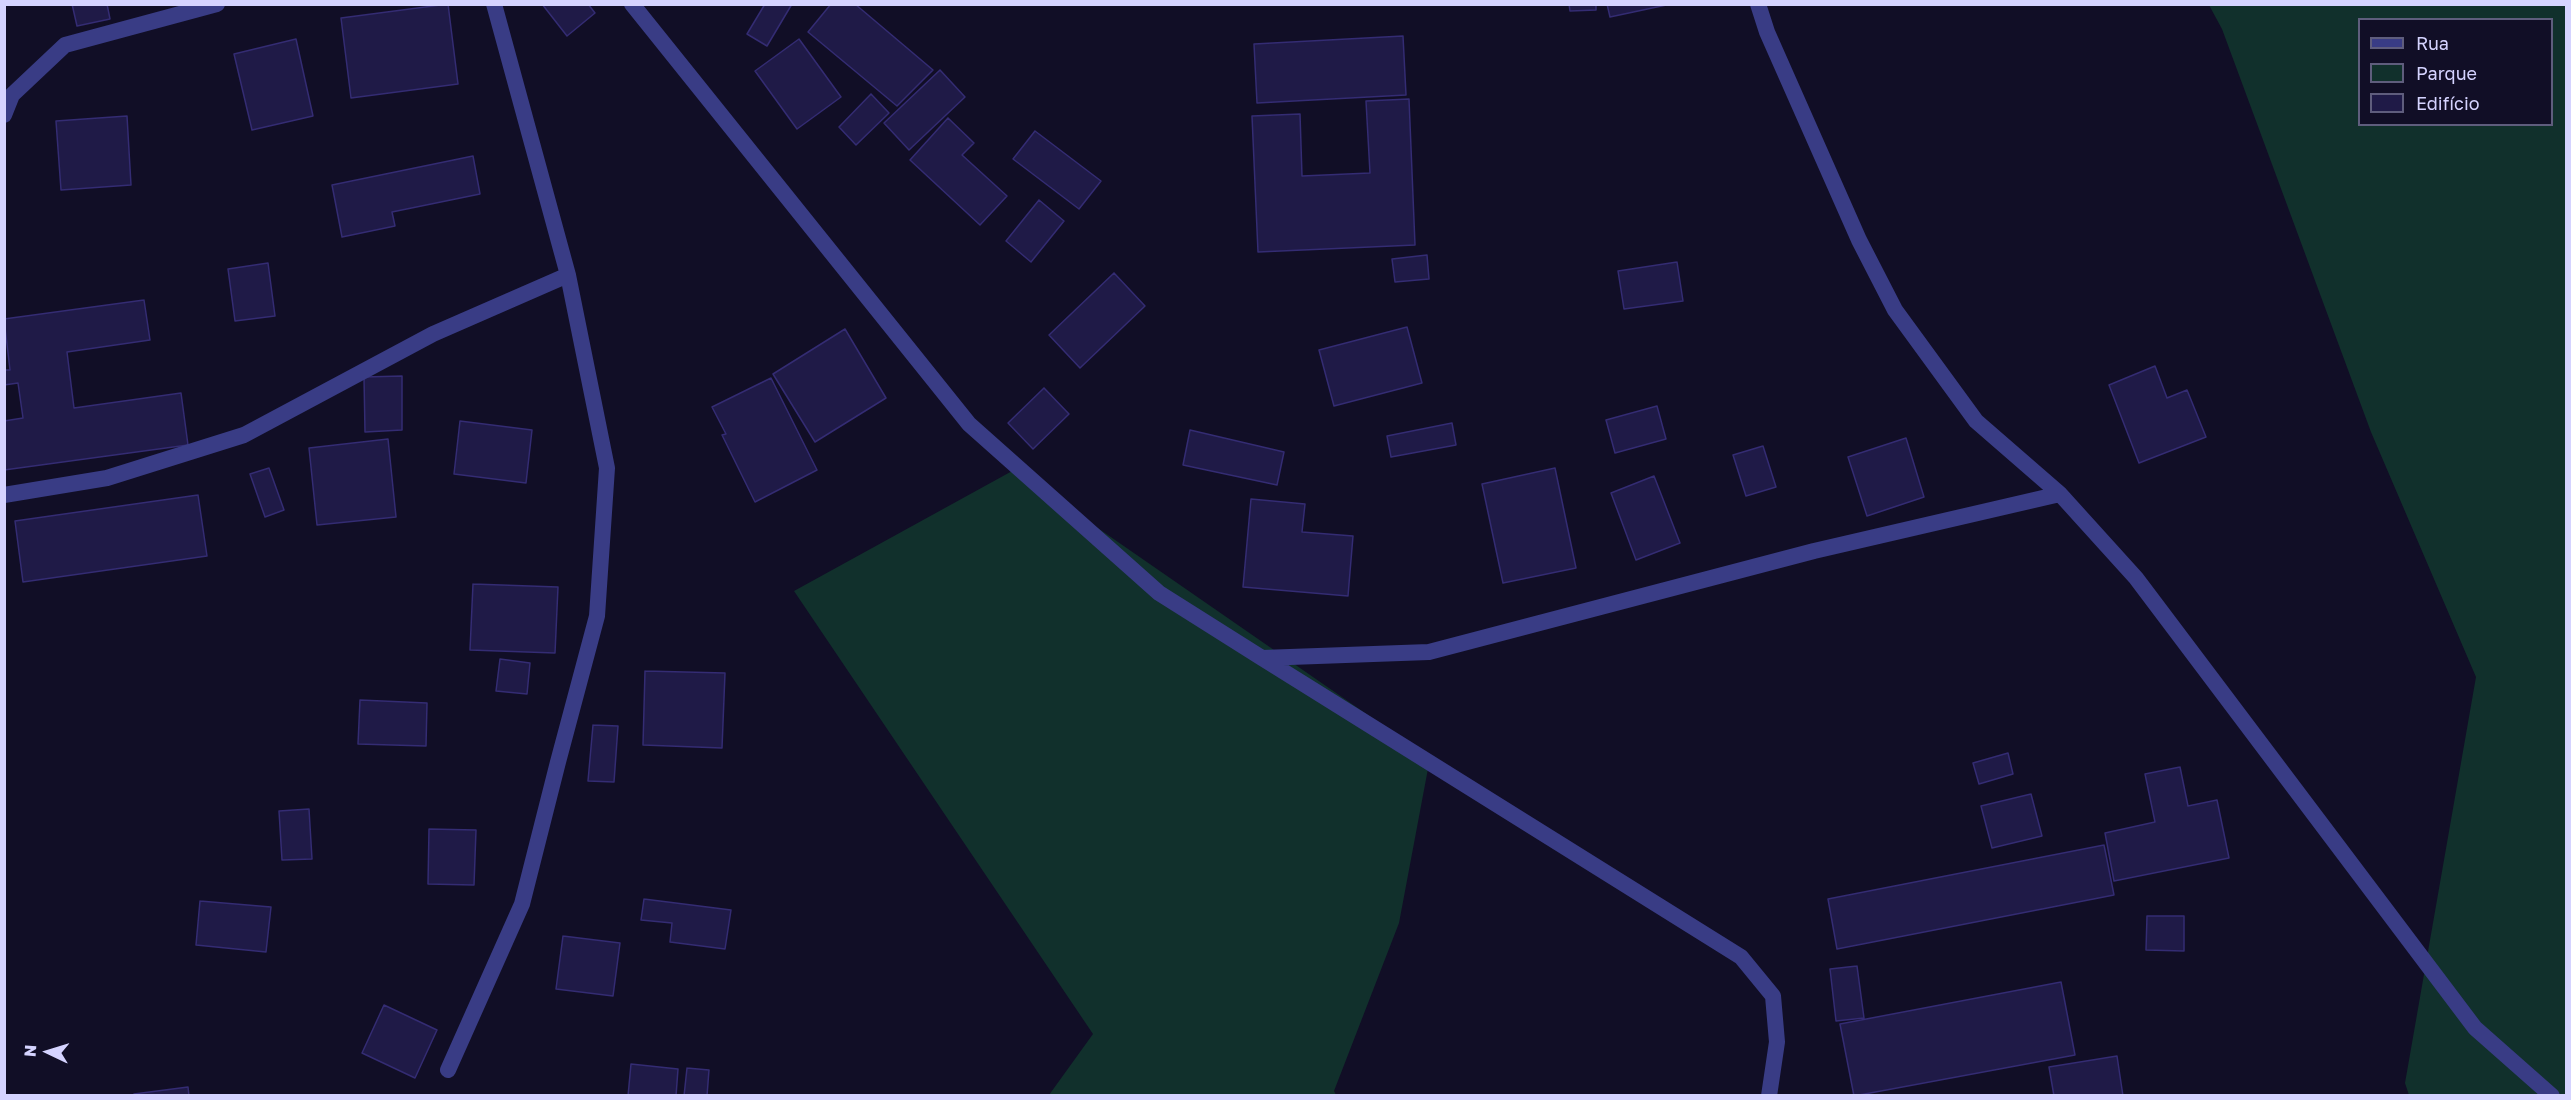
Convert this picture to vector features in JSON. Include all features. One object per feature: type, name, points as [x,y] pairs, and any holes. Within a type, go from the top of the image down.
[{"type":"street","points":[[4,115],[12,95],[65,45],[217,4]]},
{"type":"street","points":[[448,1070],[522,904],[597,616],[607,468],[568,275],[494,4]]},
{"type":"street","points":[[632,4],[969,424],[1159,593],[1741,957],[1773,996],[1777,1042],[1770,1095]]},
{"type":"street","points":[[1758,4],[1767,32],[1859,240],[1895,310],[1976,422],[2060,494],[2143,588],[2475,1028],[2552,1095]]},
{"type":"street","points":[[4,495],[107,478],[244,435],[433,334],[568,275]]},
{"type":"street","points":[[1262,658],[1429,652],[1803,554],[2060,494]]},
{"type":"green space","points":[[2209,5],[2566,5],[2566,1095],[2409,1095],[2405,1083],[2476,677],[2371,432],[2222,29]]},
{"type":"green space","points":[[1014,470],[1430,758],[1399,923],[1334,1091],[1336,1095],[1049,1095],[1093,1034],[794,591]]},
{"type":"building","points":[[72,4],[107,4],[110,19],[77,26]]},
{"type":"building","points":[[448,4],[458,84],[351,98],[341,18]]},
{"type":"building","points":[[542,4],[588,4],[595,13],[567,36]]},
{"type":"building","points":[[765,4],[792,4],[767,46],[747,34]]},
{"type":"building","points":[[831,4],[855,4],[933,70],[897,106],[808,32]]},
{"type":"building","points":[[1569,4],[1596,4],[1596,10],[1570,11]]},
{"type":"building","points":[[1607,4],[1671,4],[1610,17]]},
{"type":"building","points":[[1403,36],[1406,95],[1257,103],[1254,44]]},
{"type":"building","points":[[296,39],[313,116],[252,130],[234,54]]},
{"type":"building","points":[[799,39],[841,97],[797,129],[755,71]]},
{"type":"building","points":[[940,70],[965,97],[909,150],[884,123]]},
{"type":"building","points":[[871,94],[889,113],[856,145],[839,127]]},
{"type":"building","points":[[1409,99],[1415,245],[1258,252],[1252,116],[1300,114],[1302,176],[1370,173],[1366,101]]},
{"type":"building","points":[[127,116],[131,185],[61,190],[56,121]]},
{"type":"building","points":[[948,118],[974,143],[962,155],[1007,196],[980,225],[910,160]]},
{"type":"building","points":[[1035,131],[1101,181],[1079,209],[1013,159]]},
{"type":"building","points":[[473,156],[480,194],[392,212],[395,226],[342,237],[332,185]]},
{"type":"building","points":[[1039,200],[1064,221],[1031,262],[1006,241]]},
{"type":"building","points":[[1427,255],[1429,279],[1395,282],[1392,259]]},
{"type":"building","points":[[1677,262],[1683,301],[1624,309],[1618,271]]},
{"type":"building","points":[[268,263],[275,316],[235,321],[228,269]]},
{"type":"building","points":[[1114,273],[1145,306],[1080,368],[1049,335]]},
{"type":"building","points":[[144,300],[150,340],[67,352],[74,408],[181,393],[188,445],[4,470],[4,421],[23,418],[18,383],[4,385],[4,370],[10,370],[4,319]]},
{"type":"building","points":[[1407,327],[1422,383],[1334,406],[1319,350]]},
{"type":"building","points":[[845,329],[886,398],[815,442],[773,374]]},
{"type":"building","points":[[2155,366],[2167,398],[2187,390],[2206,437],[2139,463],[2109,385]]},
{"type":"building","points":[[402,376],[402,430],[365,432],[364,377]]},
{"type":"building","points":[[771,378],[817,470],[755,502],[722,435],[726,434],[712,407]]},
{"type":"building","points":[[1044,388],[1069,414],[1033,449],[1008,423]]},
{"type":"building","points":[[1657,406],[1666,439],[1615,453],[1606,420]]},
{"type":"building","points":[[460,421],[532,430],[526,483],[454,474]]},
{"type":"building","points":[[1452,423],[1456,445],[1391,457],[1387,436]]},
{"type":"building","points":[[1190,430],[1284,452],[1277,485],[1183,465]]},
{"type":"building","points":[[1906,438],[1924,497],[1867,516],[1848,457]]},
{"type":"building","points":[[388,439],[396,517],[317,525],[309,448]]},
{"type":"building","points":[[1763,446],[1776,487],[1746,496],[1733,455]]},
{"type":"building","points":[[269,468],[284,510],[265,517],[250,474]]},
{"type":"building","points":[[1555,468],[1576,568],[1503,583],[1482,484]]},
{"type":"building","points":[[1654,476],[1680,543],[1636,560],[1611,493]]},
{"type":"building","points":[[198,495],[207,556],[23,582],[15,521]]},
{"type":"building","points":[[1251,499],[1305,504],[1302,532],[1353,536],[1348,596],[1243,587]]},
{"type":"building","points":[[473,584],[558,587],[555,653],[470,650]]},
{"type":"building","points":[[500,659],[530,663],[527,694],[496,691]]},
{"type":"building","points":[[645,671],[725,673],[722,748],[643,745]]},
{"type":"building","points":[[360,700],[427,703],[426,746],[358,744]]},
{"type":"building","points":[[593,725],[618,726],[614,782],[588,781]]},
{"type":"building","points":[[2008,753],[2013,774],[1979,784],[1973,763]]},
{"type":"building","points":[[2180,767],[2188,806],[2217,800],[2229,858],[2114,881],[2105,833],[2155,822],[2145,774]]},
{"type":"building","points":[[2031,794],[2042,836],[1992,848],[1981,806]]},
{"type":"building","points":[[309,809],[312,859],[282,860],[279,811]]},
{"type":"building","points":[[429,829],[476,830],[474,885],[428,884]]},
{"type":"building","points":[[2104,845],[2114,895],[1837,949],[1828,899]]},
{"type":"building","points":[[644,899],[731,910],[725,949],[670,942],[672,923],[641,920]]},
{"type":"building","points":[[200,901],[271,907],[266,952],[196,945]]},
{"type":"building","points":[[2147,916],[2184,916],[2184,951],[2146,950]]},
{"type":"building","points":[[563,936],[620,943],[613,996],[556,989]]},
{"type":"building","points":[[1857,966],[1864,1018],[1836,1021],[1830,969]]},
{"type":"building","points":[[2061,982],[2075,1055],[1854,1096],[1840,1024]]},
{"type":"building","points":[[384,1005],[437,1030],[415,1078],[362,1053]]},
{"type":"building","points":[[2117,1056],[2123,1096],[2054,1096],[2049,1067]]},
{"type":"building","points":[[631,1064],[678,1069],[676,1096],[628,1096]]},
{"type":"building","points":[[687,1068],[709,1070],[707,1096],[684,1096]]},
{"type":"building","points":[[188,1087],[189,1096],[135,1096],[134,1094]]}]
